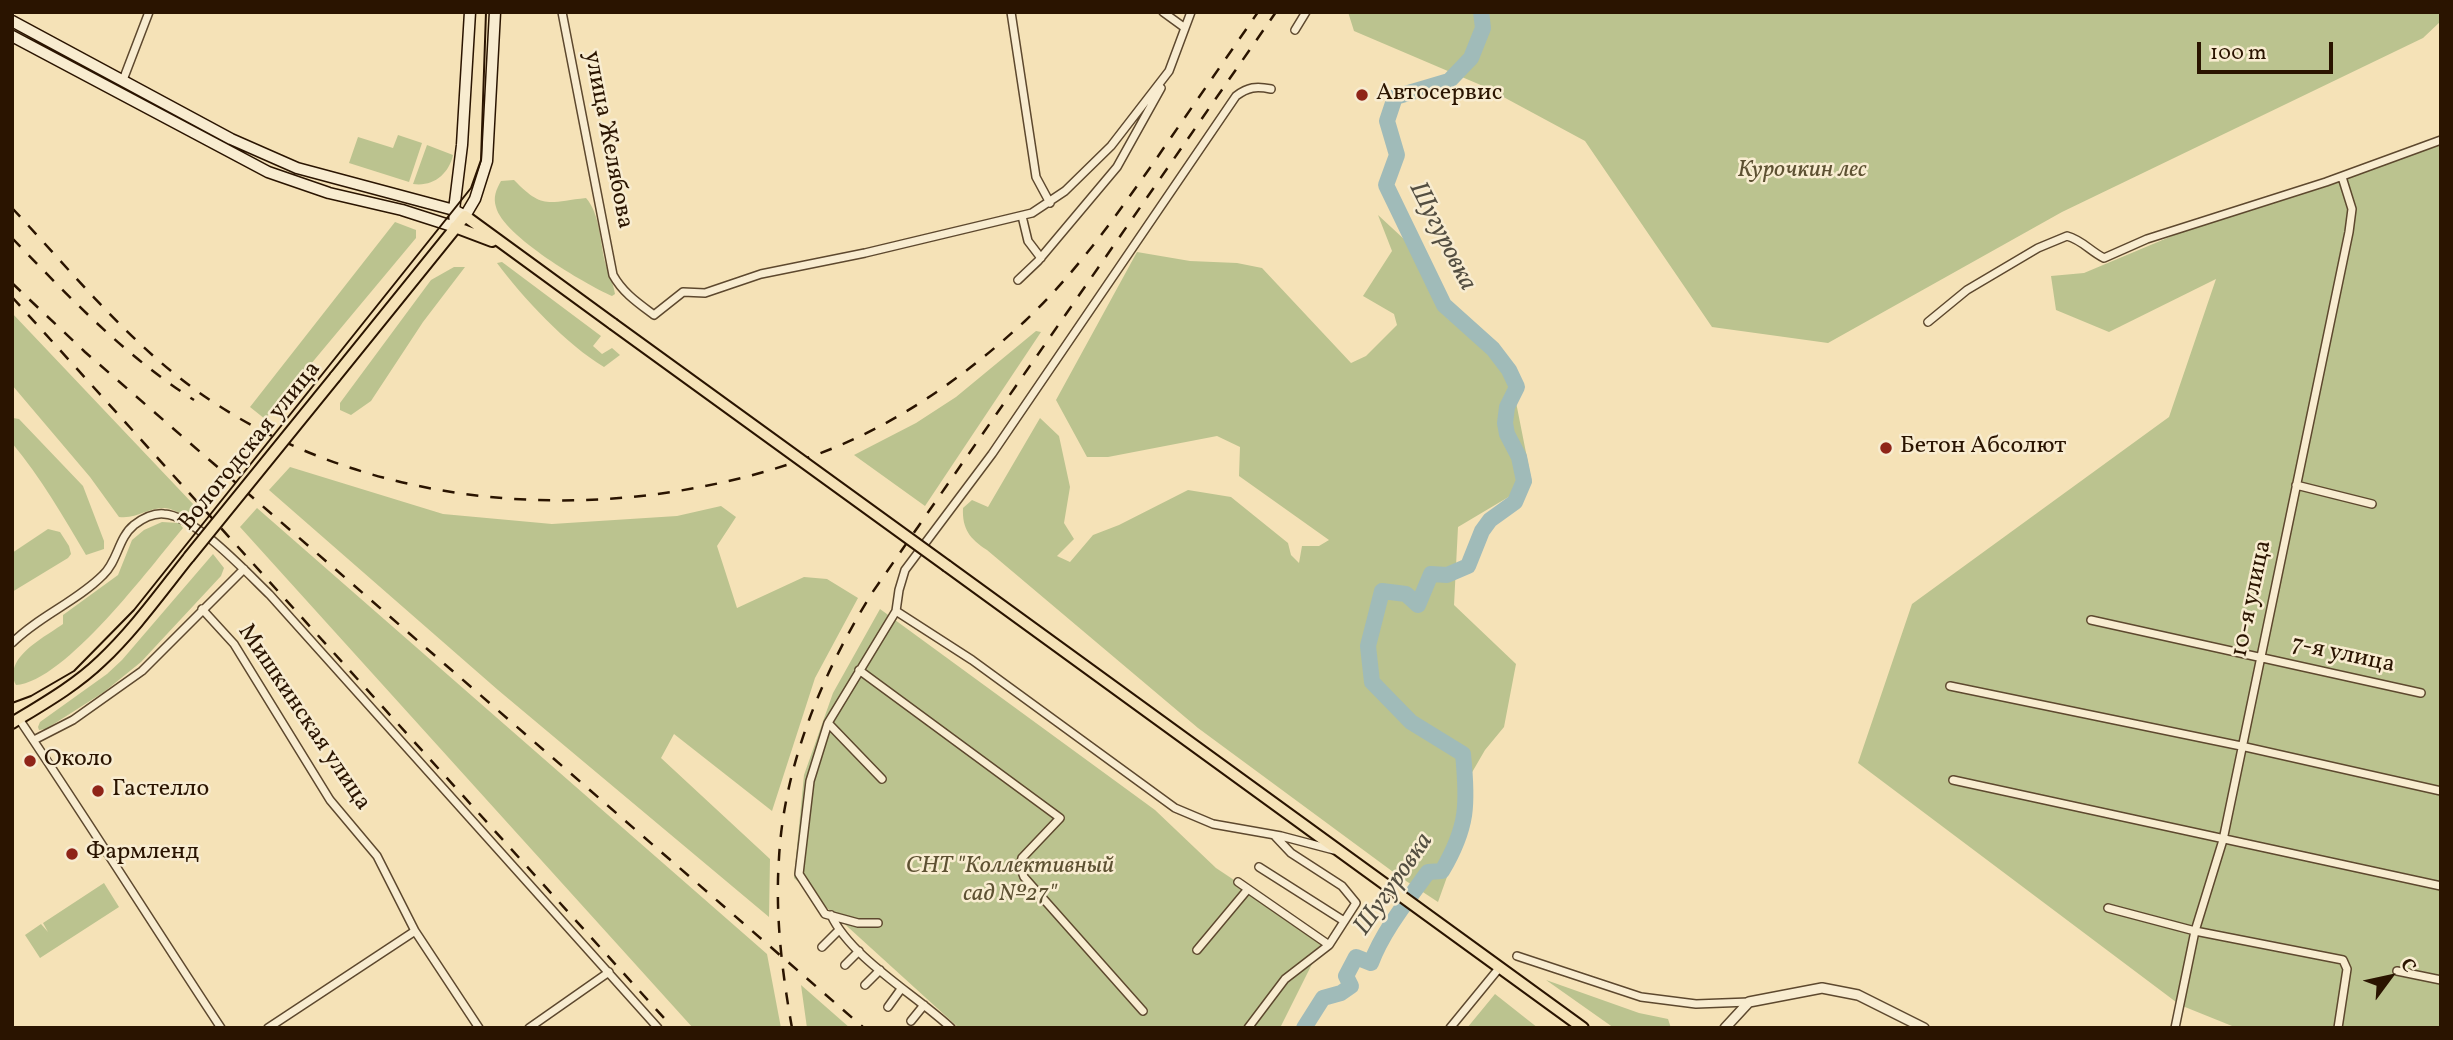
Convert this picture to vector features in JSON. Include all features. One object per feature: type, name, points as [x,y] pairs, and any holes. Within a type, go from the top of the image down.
[{"type":"main road","points":[[455,227],[454,210],[462,145],[470,12]]},
{"type":"main road","name":"Вологодская улица","points":[[16,721],[71,686],[115,647],[465,216],[478,191],[487,161],[495,12]]},
{"type":"main road","points":[[12,20],[231,139],[298,168],[454,210],[465,216],[1583,1028]]},
{"type":"main road","points":[[12,36],[268,172],[329,193],[402,210],[505,245]]},
{"type":"street","points":[[123,80],[149,12]]},
{"type":"street","name":"улица Желябова","points":[[562,12],[613,275],[634,301],[654,315],[683,292],[705,293],[761,274],[1022,216]]},
{"type":"street","points":[[1011,12],[1036,177],[1050,203]]},
{"type":"street","points":[[1163,12],[1185,28]]},
{"type":"street","points":[[1018,280],[1041,258],[1117,167],[1169,71],[1191,12]]},
{"type":"street","points":[[1295,30],[1306,12]]},
{"type":"street","points":[[1041,258],[1028,241],[1022,216],[1050,203],[1082,176],[1111,146],[1169,71]]},
{"type":"street","points":[[878,923],[858,923],[825,914],[799,874],[810,780],[828,723],[896,611],[905,570],[992,454],[1236,96],[1252,87],[1271,89]]},
{"type":"street","points":[[1928,322],[1967,290],[2038,248],[2067,236],[2079,239],[2090,251],[2104,258],[2147,239],[2248,209],[2441,140]]},
{"type":"street","name":"10-я улица","points":[[2175,1028],[2195,931],[2223,839],[2349,232],[2352,209],[2342,177]]},
{"type":"street","points":[[2296,485],[2372,505]]},
{"type":"street","points":[[12,643],[23,631],[103,576],[129,531],[153,515],[165,514],[185,521],[214,542],[279,605],[658,1028]]},
{"type":"street","points":[[34,740],[73,720],[142,671],[244,569]]},
{"type":"street","name":"Мишкинская улица","points":[[202,609],[234,644],[330,800],[377,856],[415,931],[479,1028]]},
{"type":"street","points":[[896,611],[972,660],[1175,808],[1213,824],[1274,835],[1340,852]]},
{"type":"street","name":"7-я улица","points":[[2091,620],[2421,693]]},
{"type":"street","points":[[859,670],[1060,818],[1022,858],[1020,866],[1024,877],[1143,1011]]},
{"type":"street","points":[[1950,686],[2241,746],[2441,791]]},
{"type":"street","points":[[16,721],[34,740],[221,1028]]},
{"type":"street","points":[[828,723],[881,779]]},
{"type":"street","points":[[1953,780],[2441,886]]},
{"type":"street","points":[[1248,1028],[1285,979],[1329,945],[1356,903],[1342,886],[1291,853],[1274,835]]},
{"type":"street","points":[[1259,867],[1344,921]]},
{"type":"street","points":[[1238,882],[1329,945]]},
{"type":"street","points":[[1197,950],[1248,889]]},
{"type":"street","points":[[2108,908],[2195,931],[2343,960],[2347,969],[2338,1028]]},
{"type":"street","points":[[831,915],[838,931],[946,1026]]},
{"type":"street","points":[[268,1028],[415,931]]},
{"type":"street","points":[[822,947],[838,931]]},
{"type":"street","points":[[845,965],[859,951]]},
{"type":"street","points":[[1517,956],[1641,997],[1696,1004],[1749,1003],[1822,988],[1858,995],[1924,1028]]},
{"type":"street","points":[[1450,1028],[1500,967]]},
{"type":"street","points":[[865,985],[880,970]]},
{"type":"street","points":[[2397,971],[2441,980]]},
{"type":"street","points":[[529,1028],[609,972]]},
{"type":"street","points":[[888,1007],[901,989]]},
{"type":"street","points":[[1725,1028],[1749,1003]]},
{"type":"street","points":[[911,1021],[924,1005]]},
{"type":"green space","name":"Курочкин лес","points":[[1348,12],[2441,12],[2441,21],[2423,38],[2062,212],[1828,343],[1712,327],[1585,141],[1483,86],[1354,31]]},
{"type":"green space","points":[[398,135],[422,143],[409,182],[349,163],[358,137],[393,148]]},
{"type":"green space","points":[[2441,144],[2441,1028],[2237,1028],[2180,1005],[1858,763],[1912,604],[2169,417],[2216,279],[2109,332],[2056,310],[2051,276],[2084,273],[2210,220]]},
{"type":"green space","points":[[427,145],[453,155],[451,162],[439,178],[427,183],[413,184]]},
{"type":"green space","points":[[514,180],[532,196],[547,202],[586,198],[597,220],[605,262],[615,294],[612,296],[565,270],[529,245],[502,219],[495,203],[496,191],[501,181]]},
{"type":"green space","points":[[1378,215],[1418,252],[1448,319],[1475,325],[1512,382],[1532,483],[1458,527],[1454,605],[1516,664],[1504,727],[1485,750],[1467,781],[1467,821],[1438,902],[1198,728],[976,542],[968,533],[963,515],[963,508],[972,500],[988,507],[1040,418],[1059,436],[1070,487],[1064,523],[1074,539],[1057,556],[1070,562],[1093,535],[1188,490],[1231,497],[1288,543],[1291,555],[1299,563],[1302,546],[1319,546],[1329,540],[1239,476],[1240,447],[1217,436],[1108,457],[1087,457],[1056,400],[1137,252],[1190,261],[1237,263],[1262,268],[1351,363],[1366,356],[1397,325],[1394,314],[1363,296],[1392,251]]},
{"type":"green space","points":[[395,222],[416,230],[416,238],[265,419],[250,407]]},
{"type":"green space","points":[[502,262],[601,336],[593,346],[602,354],[612,348],[620,355],[604,367],[590,358],[546,320],[497,263]]},
{"type":"green space","points":[[454,267],[465,267],[423,322],[371,401],[351,415],[340,410],[340,403],[431,280]]},
{"type":"green space","points":[[12,313],[194,505],[186,516],[164,508],[119,517],[90,477],[12,385]]},
{"type":"green space","points":[[1036,331],[1041,332],[925,506],[854,455],[916,423],[956,397]]},
{"type":"green space","points":[[13,418],[19,419],[83,486],[104,541],[104,549],[86,555],[42,484],[12,443]]},
{"type":"green space","points":[[290,467],[443,514],[552,524],[677,516],[721,506],[736,517],[717,546],[737,608],[804,577],[827,579],[858,598],[815,678],[772,811],[674,734],[661,758],[770,859],[769,917],[498,690],[269,490]]},
{"type":"green space","points":[[257,508],[767,954],[781,1028],[693,1028],[240,527]]},
{"type":"green space","points":[[162,522],[179,523],[183,528],[106,620],[58,665],[36,679],[16,685],[13,675],[20,657],[63,624],[63,615],[118,575],[132,540],[144,530]]},
{"type":"green space","points":[[48,529],[60,532],[71,554],[12,592],[12,553]]},
{"type":"green space","points":[[213,554],[224,568],[221,576],[141,662],[104,692],[46,729],[39,730],[40,722],[107,674],[122,660]]},
{"type":"green space","name":"СНТ \"Коллективный сад №27\"","points":[[880,609],[1155,810],[1216,868],[1324,940],[1280,1028],[959,1028],[794,878],[804,775],[833,693]]},
{"type":"green space","points":[[104,883],[119,907],[40,958],[25,935],[41,924],[48,932],[43,923]]},
{"type":"green space","points":[[1546,980],[1639,1013],[1668,1019],[1671,1028],[1614,1028]]},
{"type":"green space","points":[[801,985],[850,1028],[807,1028]]},
{"type":"green space","points":[[1495,994],[1538,1028],[1467,1028]]},
{"type":"waterway","name":"Шугуровка","points":[[1304,1028],[1323,998],[1341,993],[1351,986],[1346,976],[1356,957],[1371,963],[1389,928],[1428,872],[1442,871],[1457,841],[1464,815],[1463,754],[1411,722],[1372,682],[1368,646],[1382,591],[1406,594],[1418,605],[1431,574],[1447,575],[1468,566],[1482,531],[1490,520],[1515,502],[1524,481],[1519,457],[1507,434],[1505,423],[1507,407],[1517,387],[1509,370],[1493,349],[1444,305],[1386,185],[1397,155],[1387,121],[1395,97],[1449,81],[1471,58],[1483,28],[1481,12]]},
{"type":"tram line","points":[[12,703],[31,696],[74,671],[134,610],[471,188],[481,160],[486,12]]},
{"type":"railway","points":[[12,208],[107,311],[158,360],[213,402],[283,441],[358,470],[436,489],[516,499],[597,500],[677,491],[756,474],[858,437],[934,394],[1003,341],[1060,285],[1092,246],[1123,206],[1258,12]]},
{"type":"railway","points":[[792,1028],[782,965],[779,922],[778,879],[782,823],[798,754],[822,687],[872,593],[1276,12]]},
{"type":"railway","points":[[12,238],[76,304],[121,345],[194,400]]},
{"type":"railway","points":[[12,283],[85,352],[864,1028]]},
{"type":"railway","points":[[12,297],[673,1028]]},
{"type":"place","name":"Автосервис","points":[[1362,95]]},
{"type":"place","name":"Бетон Абсолют","points":[[1886,448]]},
{"type":"place","name":"Около","points":[[30,761]]},
{"type":"place","name":"Гастелло","points":[[98,791]]},
{"type":"place","name":"Фармленд","points":[[72,854]]}]
